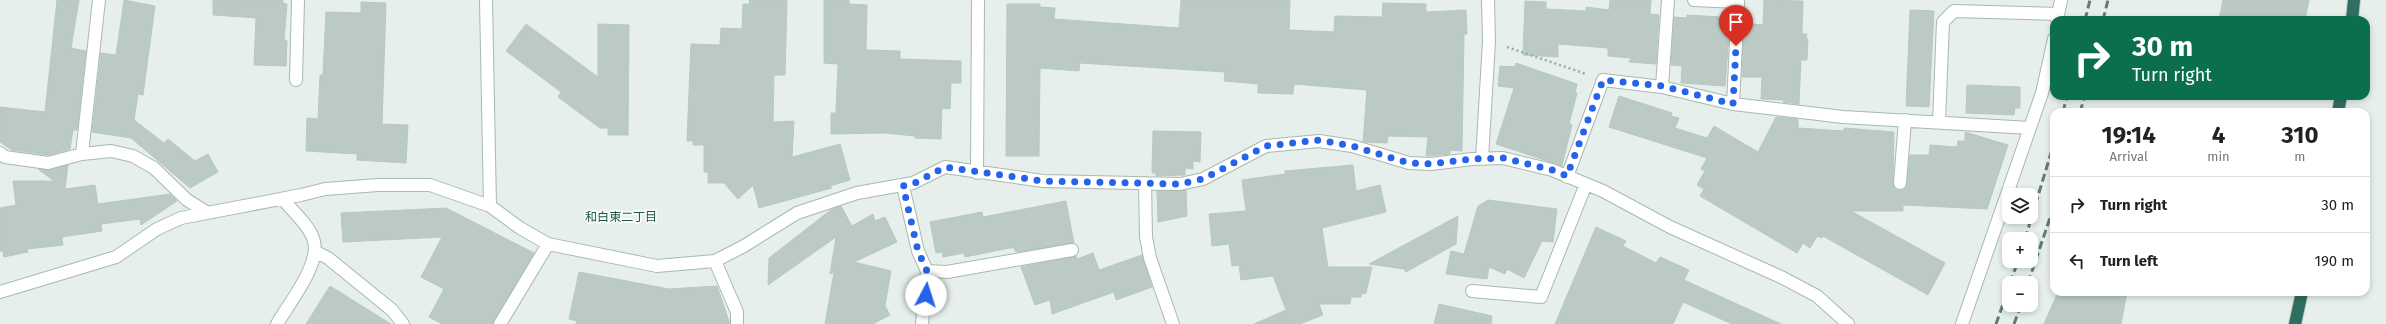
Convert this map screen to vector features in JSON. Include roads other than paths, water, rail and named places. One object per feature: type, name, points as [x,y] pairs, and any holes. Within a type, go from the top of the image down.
[{"type":"highway","points":[[2352,16],[2354,0]]},
{"type":"highway","points":[[2295,324],[2301,296]]},
{"type":"street","points":[[82,154],[99,0]]},
{"type":"street","points":[[296,80],[298,0]]},
{"type":"street","points":[[486,0],[490,206]]},
{"type":"street","points":[[977,173],[978,0]]},
{"type":"street","points":[[1482,159],[1489,41],[1488,0]]},
{"type":"street","points":[[1662,86],[1668,0]]},
{"type":"street","points":[[1694,0],[1738,2],[1733,104]]},
{"type":"street","points":[[2058,16],[2061,0]]},
{"type":"street","points":[[1939,122],[1943,22],[1954,11],[2050,17]]},
{"type":"street","points":[[1962,324],[2042,93],[2050,56]]},
{"type":"street","points":[[1567,176],[1603,80],[1662,86],[1733,104],[1843,117],[2030,128]]},
{"type":"street","points":[[1900,182],[1906,120]]},
{"type":"street","points":[[0,292],[116,257],[157,230],[181,218],[283,199],[324,189],[378,184],[430,186],[490,206],[520,228],[548,244],[657,266],[715,261],[744,246],[797,213],[857,193],[913,184],[945,167],[977,173],[1043,181],[1180,184],[1203,179],[1266,146],[1319,140],[1352,146],[1409,163],[1431,164],[1503,158],[1552,170],[1586,184],[1670,227],[1781,277],[1817,296],[1848,324]]},
{"type":"street","points":[[0,153],[5,157],[48,163],[82,154],[111,151],[133,156],[154,168],[187,200],[208,213]]},
{"type":"street","points":[[1145,183],[1146,238],[1150,258],[1173,324]]},
{"type":"street","points":[[1472,291],[1541,297],[1586,184]]},
{"type":"street","points":[[903,186],[918,251],[927,271],[922,324]]},
{"type":"street","points":[[277,324],[310,269],[316,252],[313,237],[283,199]]},
{"type":"street","points":[[500,324],[548,244]]},
{"type":"street","points":[[927,271],[947,272],[1072,250]]},
{"type":"street","points":[[316,252],[328,258],[392,310],[403,324]]},
{"type":"street","points":[[715,261],[738,312],[737,324]]},
{"type":"railway","points":[[2086,16],[2090,0]]},
{"type":"railway","points":[[2104,16],[2108,0]]},
{"type":"railway","points":[[2064,108],[2066,100]]},
{"type":"railway","points":[[2081,108],[2084,100]]},
{"type":"railway","points":[[2027,232],[2050,156]]},
{"type":"railway","points":[[2030,276],[2050,218]]},
{"type":"railway","points":[[2013,276],[2015,268]]},
{"type":"railway","points":[[1996,324],[2002,307]]},
{"type":"railway","points":[[2014,324],[2018,312]]},
{"type":"district","name":"和白東二丁目","points":[[621,217]]}]
